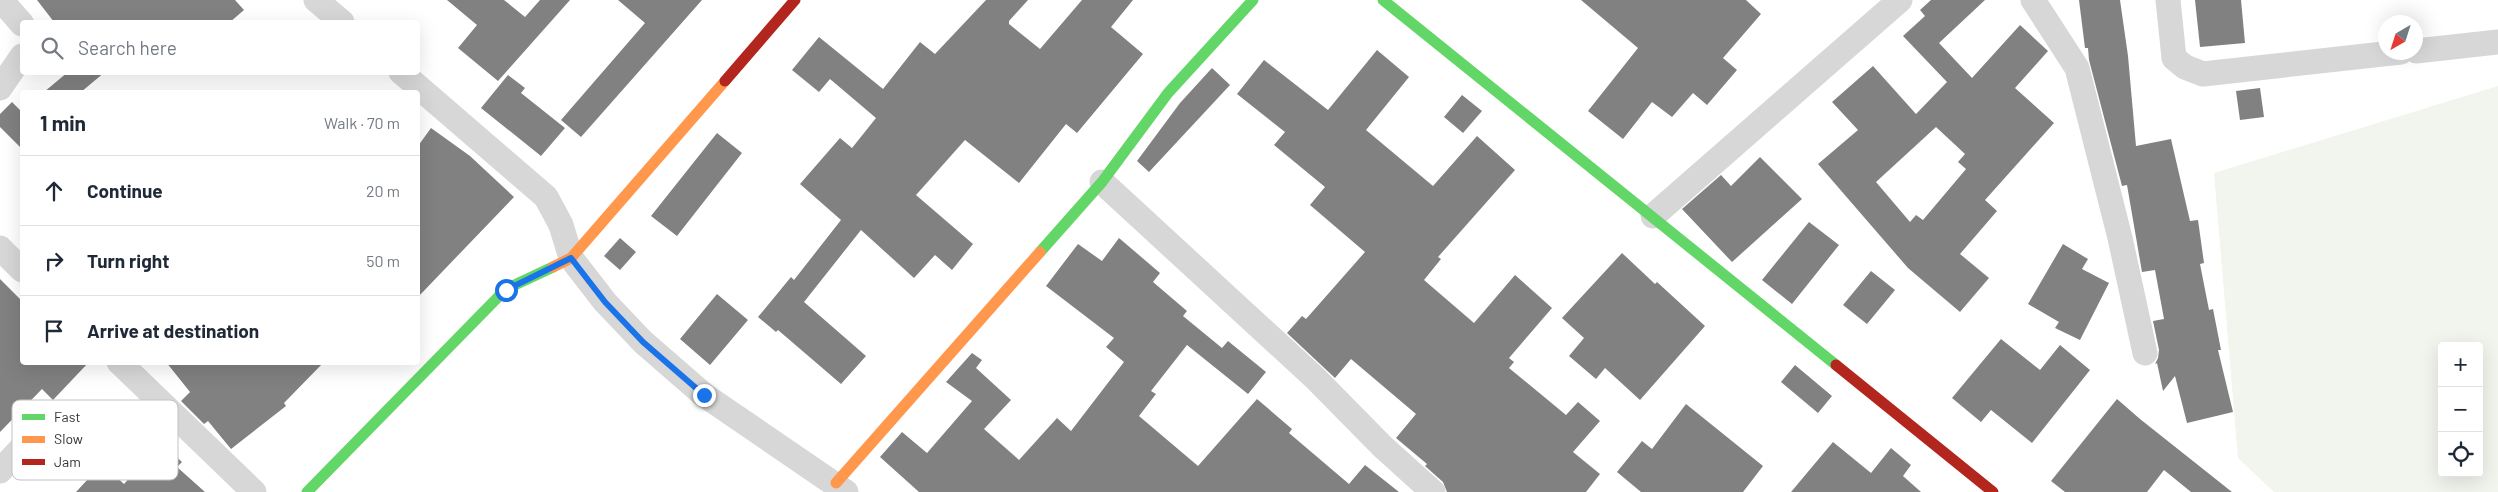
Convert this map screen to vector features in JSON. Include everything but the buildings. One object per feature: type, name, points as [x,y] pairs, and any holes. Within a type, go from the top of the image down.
[{"type":"street","points":[[2,0],[20,22]]},
{"type":"street","points":[[316,0],[340,20]]},
{"type":"street","points":[[307,492],[506,290],[571,258],[795,0]]},
{"type":"street","points":[[404,75],[546,197],[561,225],[571,258],[605,302],[643,342],[704,395],[841,488],[1102,182],[1168,93],[1254,0]]},
{"type":"street","points":[[1383,0],[1993,492]]},
{"type":"street","points":[[1653,216],[1900,0]]},
{"type":"street","points":[[2033,0],[2077,68],[2120,238],[2145,353]]},
{"type":"street","points":[[2168,0],[2174,58],[2185,67],[2204,74],[2378,55]]},
{"type":"street","points":[[2423,50],[2498,42]]},
{"type":"street","points":[[0,88],[20,59]]},
{"type":"street","points":[[1102,182],[1315,378],[1383,447],[1433,492]]},
{"type":"street","points":[[0,248],[20,268]]},
{"type":"street","points":[[122,365],[158,400]]},
{"type":"street","points":[[178,419],[254,492]]},
{"type":"street","points":[[0,471],[12,458]]},
{"type":"shaded area","points":[[2498,86],[2498,492],[2274,492],[2238,458],[2214,173]]},
{"type":"traffic: fast","points":[[1040,252],[1102,182],[1168,93],[1253,0]]},
{"type":"traffic: fast","points":[[1383,0],[1836,365]]},
{"type":"traffic: fast","points":[[307,492],[506,289],[553,267]]},
{"type":"traffic: slow","points":[[553,267],[571,258],[725,81]]},
{"type":"traffic: slow","points":[[836,483],[1040,252]]},
{"type":"traffic: jam","points":[[725,81],[795,0]]},
{"type":"traffic: jam","points":[[1836,365],[1993,492]]},
{"type":"route","points":[[506,290],[571,258],[605,302],[643,342],[704,395]]}]
